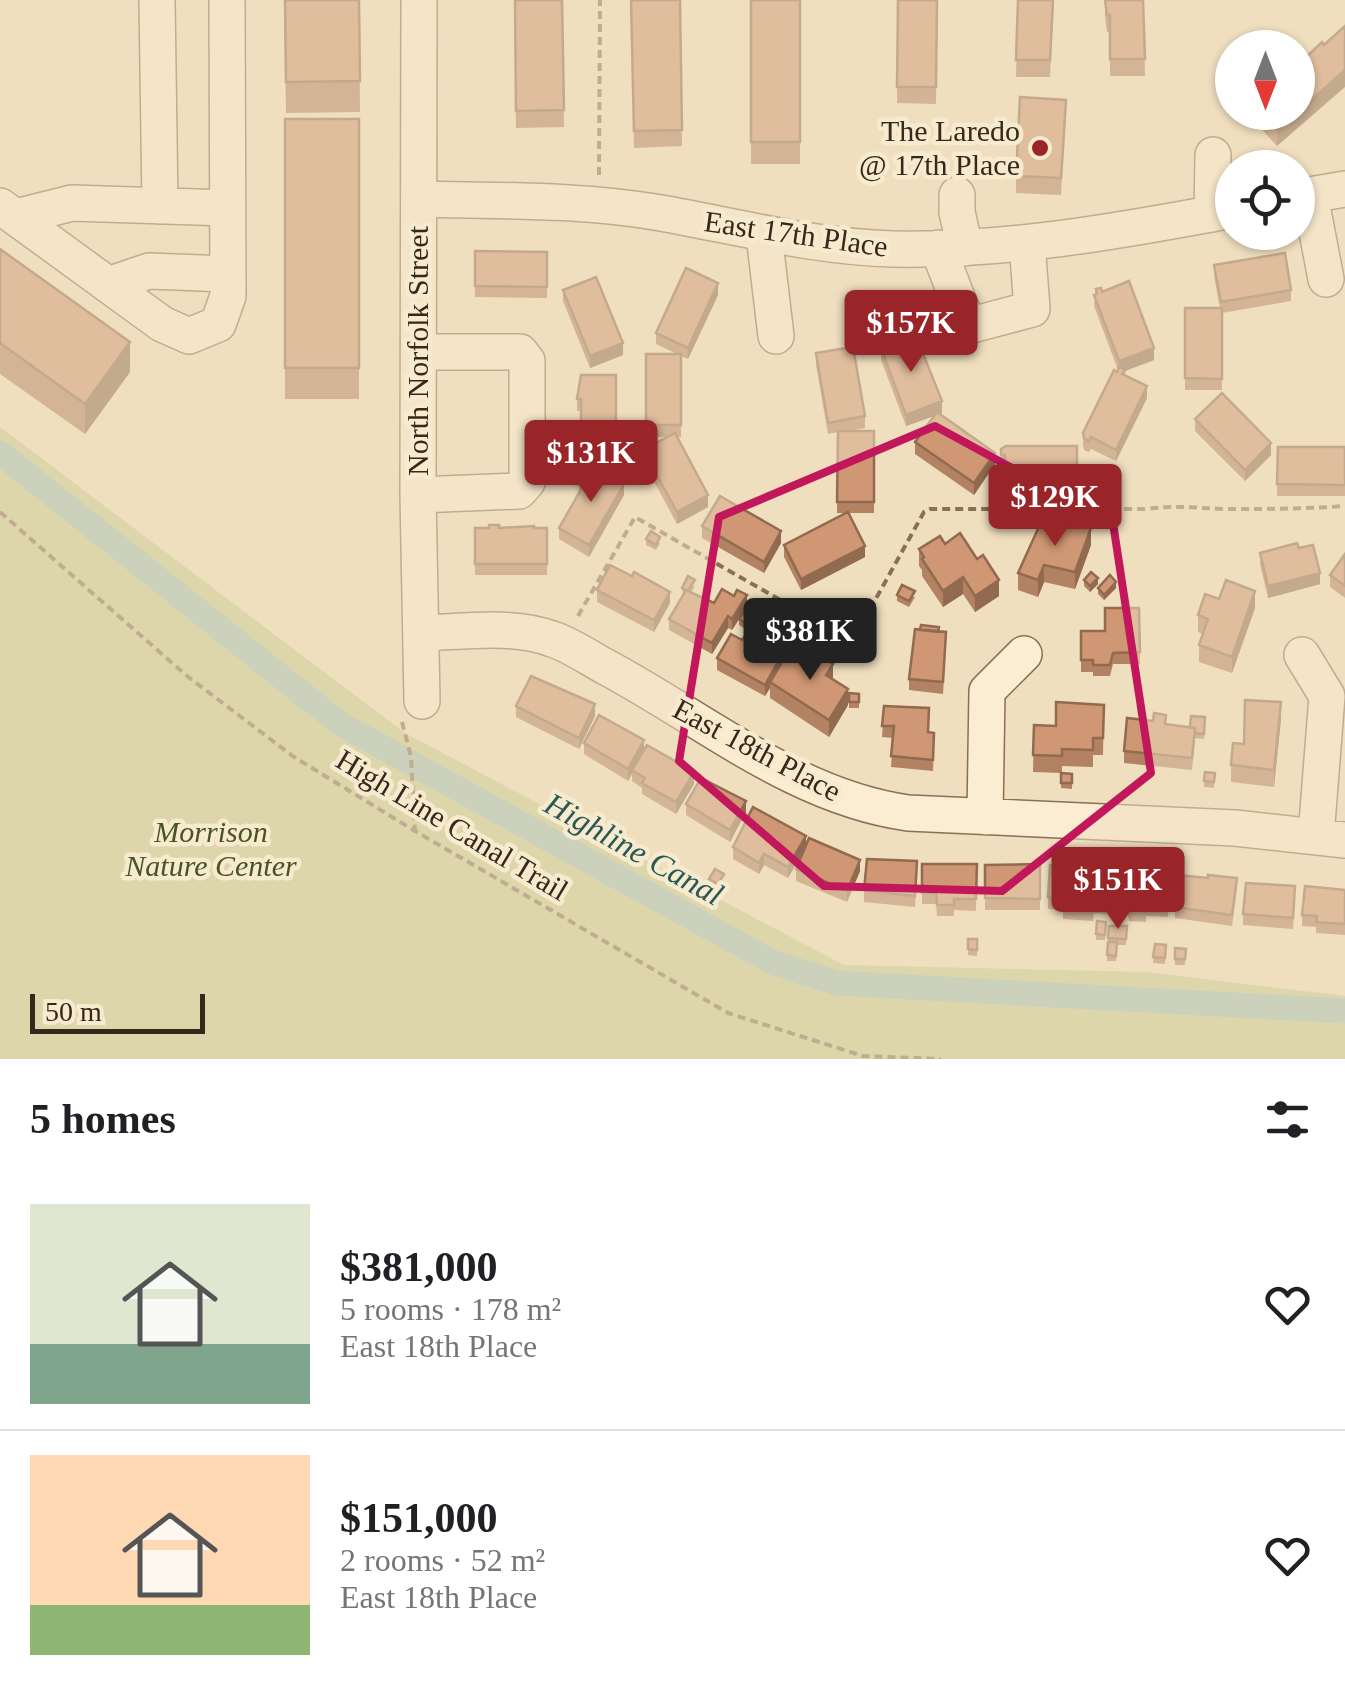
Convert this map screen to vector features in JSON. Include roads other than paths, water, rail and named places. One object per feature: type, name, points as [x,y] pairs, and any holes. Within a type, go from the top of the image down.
[{"type":"street","points":[[157,0],[160,206]]},
{"type":"street","points":[[8,212],[162,324],[189,336],[218,324],[228,296],[228,0]]},
{"type":"street","name":"North Norfolk Street","points":[[419,0],[418,494],[422,699]]},
{"type":"street","points":[[1213,155],[1215,168]]},
{"type":"street","points":[[1315,194],[1345,189]]},
{"type":"street","points":[[957,195],[952,248],[968,326],[1032,309],[1027,243]]},
{"type":"street","name":"East 17th Place","points":[[418,199],[582,202],[840,246],[952,248],[1027,243],[1215,213]]},
{"type":"street","points":[[8,212],[72,203],[228,208]]},
{"type":"street","points":[[764,234],[776,336]]},
{"type":"street","points":[[1315,238],[1326,280]]},
{"type":"street","points":[[108,285],[149,271],[228,274]]},
{"type":"street","points":[[418,352],[520,352],[527,361],[527,482],[519,491],[418,494]]},
{"type":"street","name":"East 18th Place","points":[[422,633],[489,632],[552,638],[627,678],[776,768],[838,797],[876,809],[908,814],[1088,819],[1330,838]]},
{"type":"street","points":[[985,817],[986,690],[1024,654]]},
{"type":"street","points":[[1302,654],[1327,696],[1330,838]]},
{"type":"waterway","name":"Highline Canal","points":[[0,453],[342,725],[772,962],[836,983],[1345,1011]]},
{"type":"place","name":"The Laredo @ 17th Place","points":[[1040,148]]},
{"type":"park label","name":"Morrison Nature Center","points":[[211,849]]}]
